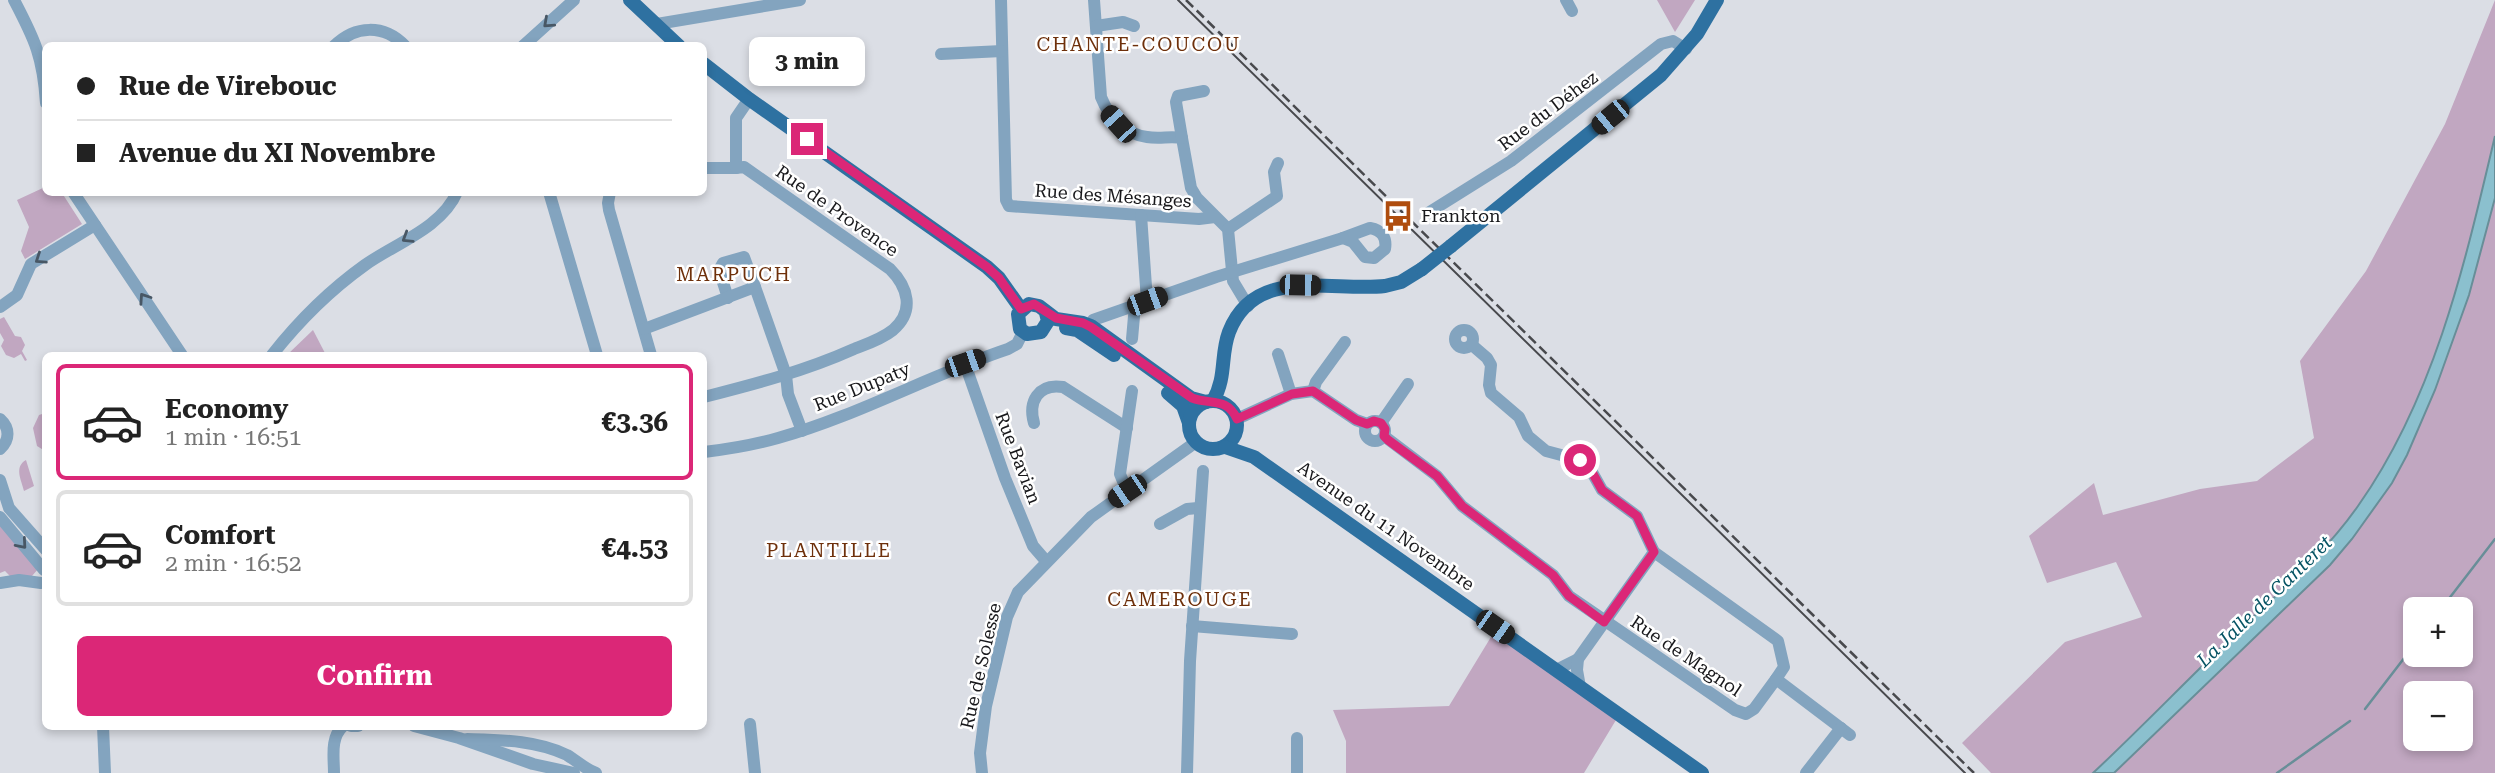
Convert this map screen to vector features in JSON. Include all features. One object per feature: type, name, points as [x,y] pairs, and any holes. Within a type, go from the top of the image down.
[{"type":"main road","points":[[630,0],[675,42]]},
{"type":"main road","points":[[1228,405],[1192,398],[1083,323],[1056,318],[1034,304],[1021,309],[1018,314],[1017,324],[1023,332],[1032,335],[1060,327],[1077,330],[1181,403],[1196,442],[1210,449],[1225,447],[1231,442],[1237,425],[1228,405],[1224,372],[1225,344],[1230,329],[1248,306],[1262,295],[1281,287],[1385,286],[1401,282],[1422,269],[1648,87],[1686,49],[1717,0]]},
{"type":"main road","points":[[707,66],[987,267],[999,278],[1021,309]]},
{"type":"main road","points":[[1041,332],[1046,326],[1046,313]]},
{"type":"main road","points":[[1189,423],[1194,409],[1210,401],[1224,372]]},
{"type":"main road","name":"Avenue du 11 Novembre","points":[[1237,425],[1254,457]]},
{"type":"main road","name":"Avenue du 11 Novembre","points":[[1225,447],[1254,457],[1702,773]]},
{"type":"street","points":[[14,0],[35,40],[42,64]]},
{"type":"street","points":[[527,42],[574,0]]},
{"type":"street","points":[[657,24],[800,0]]},
{"type":"street","points":[[941,54],[1002,51],[1001,0]]},
{"type":"street","points":[[1094,0],[1101,97],[1107,111],[1118,124],[1131,132],[1147,137],[1182,138]]},
{"type":"street","points":[[1096,26],[1123,22],[1134,26]]},
{"type":"street","points":[[340,42],[354,32],[375,29],[397,37],[401,42]]},
{"type":"street","name":"Rue du Déhez","points":[[1428,213],[1511,162],[1661,44],[1673,41],[1686,49]]},
{"type":"street","name":"Rue des Mésanges","points":[[1002,51],[1006,200],[1009,206],[1199,219],[1215,217]]},
{"type":"street","points":[[1204,91],[1178,96],[1176,102],[1191,188],[1196,198],[1228,229],[1233,282],[1248,306]]},
{"type":"street","points":[[707,167],[736,168],[736,118],[749,99]]},
{"type":"street","points":[[1228,229],[1277,196],[1274,172],[1278,163]]},
{"type":"street","name":"Rue de Provence","points":[[736,168],[744,167],[890,269],[906,290],[904,315],[895,329],[820,364],[786,375]]},
{"type":"street","points":[[76,196],[180,352]]},
{"type":"street","points":[[275,352],[312,311],[352,275],[438,217],[455,196]]},
{"type":"street","points":[[550,196],[596,352]]},
{"type":"street","points":[[610,196],[609,210],[651,352]]},
{"type":"street","points":[[1132,339],[1141,303],[1141,215]]},
{"type":"street","points":[[0,307],[18,296],[31,264],[95,225]]},
{"type":"street","points":[[1093,320],[1232,272],[1343,238]]},
{"type":"street","points":[[728,298],[719,270],[723,263],[744,257],[786,375],[788,394],[802,430]]},
{"type":"street","points":[[644,329],[755,288]]},
{"type":"street","name":"Rue Dupaty","points":[[707,452],[746,446],[802,430],[1013,346],[1023,332]]},
{"type":"street","points":[[1313,391],[1316,382],[1345,342]]},
{"type":"street","points":[[1472,345],[1491,365],[1491,393],[1519,417],[1528,436],[1546,451],[1580,460],[1588,465],[1602,490],[1637,516],[1654,552],[1778,641],[1784,667],[1776,679],[1845,731],[1806,773]]},
{"type":"street","points":[[1278,354],[1292,394]]},
{"type":"street","name":"Rue Bavian","points":[[965,363],[1005,478],[1033,546],[1046,561]]},
{"type":"street","points":[[707,396],[786,375]]},
{"type":"street","points":[[1381,423],[1408,384]]},
{"type":"street","points":[[1034,424],[1030,409],[1034,401],[1045,389],[1055,386],[1063,387],[1127,428]]},
{"type":"street","points":[[1127,491],[1120,474],[1132,391]]},
{"type":"street","points":[[1237,425],[1292,394],[1313,391],[1356,420],[1367,424],[1374,421],[1381,423],[1385,429],[1384,436],[1378,441],[1367,438],[1367,424]]},
{"type":"street","points":[[0,419],[5,424],[8,435],[0,449]]},
{"type":"street","points":[[1384,436],[1437,476],[1462,506],[1553,575],[1569,596],[1604,622]]},
{"type":"street","name":"Rue de Solesse","points":[[982,773],[982,732],[1007,617],[1018,592],[1091,517],[1196,442]]},
{"type":"street","points":[[1188,773],[1192,626],[1201,519],[1198,508],[1203,471]]},
{"type":"street","points":[[0,480],[9,508],[42,545]]},
{"type":"street","points":[[1160,524],[1187,509],[1198,508]]},
{"type":"street","points":[[0,517],[42,575]]},
{"type":"street","name":"Rue de Magnol","points":[[1556,670],[1578,659],[1654,552]]},
{"type":"street","points":[[0,583],[42,578]]},
{"type":"street","name":"Rue de Magnol","points":[[1604,622],[1746,714],[1754,709],[1776,679]]},
{"type":"street","points":[[1192,626],[1292,634]]},
{"type":"street","points":[[1578,659],[1580,687]]},
{"type":"street","points":[[750,724],[755,773]]},
{"type":"street","points":[[103,730],[105,773]]},
{"type":"street","points":[[334,773],[334,740],[340,730]]},
{"type":"street","points":[[429,730],[509,757],[568,772]]},
{"type":"street","points":[[459,738],[515,741],[566,755],[596,773]]},
{"type":"street","points":[[1282,773],[1297,771],[1297,738]]},
{"type":"street","points":[[509,757],[508,747],[515,741]]},
{"type":"street","points":[[566,755],[565,769],[568,772]]},
{"type":"shaded area","points":[[1657,0],[1695,0],[1675,32]]},
{"type":"shaded area","points":[[2495,0],[2495,773],[1991,773],[1962,743],[2065,642],[2142,617],[2116,562],[2047,583],[2029,536],[2094,483],[2103,515],[2200,489],[2257,481],[2314,438],[2300,361],[2366,271],[2445,124]]},
{"type":"shaded area","points":[[42,188],[42,196],[64,196],[82,224],[25,259],[21,251],[29,227],[17,200]]},
{"type":"shaded area","points":[[4,317],[15,336],[21,337],[25,345],[22,351],[27,360],[25,361],[21,354],[14,358],[6,355],[1,346],[4,340],[0,333],[0,319]]},
{"type":"shaded area","points":[[313,330],[324,352],[290,352]]},
{"type":"shaded area","points":[[42,414],[42,449],[37,446],[33,428]]},
{"type":"shaded area","points":[[26,460],[34,486],[24,491],[19,470]]},
{"type":"shaded area","points":[[0,521],[38,569],[32,576],[11,577],[5,571],[0,573]]},
{"type":"shaded area","points":[[1494,632],[1616,720],[1584,773],[1346,773],[1346,741],[1333,710],[1449,706]]},
{"type":"water","points":[[2495,136],[2495,198],[2469,295],[2435,390],[2392,483],[2330,565],[2114,773],[2093,773],[2315,558],[2358,506],[2385,464],[2408,420],[2444,328],[2472,232]]},
{"type":"waterway","points":[[2450,597],[2495,539]]},
{"type":"waterway","points":[[2365,709],[2403,660]]},
{"type":"waterway","points":[[2277,773],[2350,721]]},
{"type":"tram line","points":[[1178,0],[1965,773]]},
{"type":"railway","points":[[1186,0],[1974,773]]},
{"type":"place","name":"Frankton","points":[[1398,216]]},
{"type":"district","name":"CHANTE-COUCOU","points":[[1139,44]]},
{"type":"district","name":"MARPUCH","points":[[734,274]]},
{"type":"district","name":"PLANTILLE","points":[[829,550]]},
{"type":"district","name":"CAMEROUGE","points":[[1180,599]]},
{"type":"route","points":[[807,139],[987,267],[999,278],[1021,309],[1034,304],[1056,318],[1091,327],[1198,401],[1228,405],[1237,419],[1292,394],[1313,391],[1356,420],[1367,424],[1378,421],[1385,429],[1384,436],[1437,476],[1462,506],[1553,575],[1569,596],[1604,622],[1654,552],[1637,516],[1602,490],[1588,465],[1580,460]]},
{"type":"water label","name":"La Jalle de Canteret","points":[[2264,601]]}]
